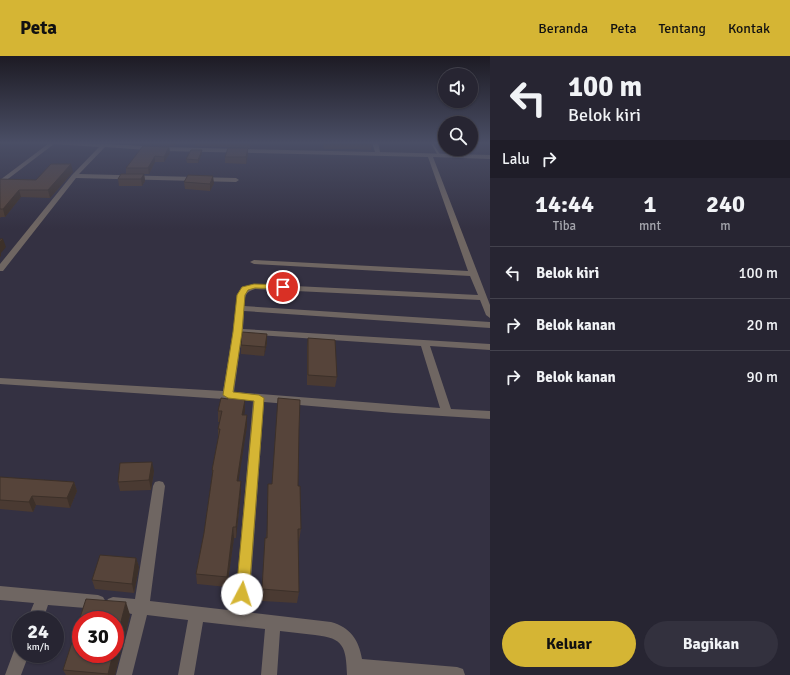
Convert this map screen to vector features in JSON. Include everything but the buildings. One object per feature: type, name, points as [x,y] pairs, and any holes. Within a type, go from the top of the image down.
[{"type":"street","points":[[1,182],[16,171]]},
{"type":"street","points":[[0,269],[79,171]]},
{"type":"street","points":[[435,171],[473,274],[490,315]]},
{"type":"street","points":[[74,176],[236,180]]},
{"type":"street","points":[[254,262],[473,274]]},
{"type":"street","points":[[228,395],[238,332],[241,295],[245,289],[254,286],[483,298]]},
{"type":"street","points":[[240,308],[490,325]]},
{"type":"street","points":[[238,332],[490,348]]},
{"type":"street","points":[[425,344],[447,412]]},
{"type":"street","points":[[0,381],[228,395],[490,415]]},
{"type":"street","points":[[242,594],[259,398]]},
{"type":"street","points":[[124,675],[141,607],[159,486]]},
{"type":"street","points":[[0,593],[44,596],[323,628],[339,632],[348,642],[356,661],[355,671],[457,675]]},
{"type":"street","points":[[38,611],[44,596]]},
{"type":"street","points":[[186,675],[197,613]]},
{"type":"street","points":[[269,675],[272,622]]},
{"type":"street","points":[[13,675],[18,663]]},
{"type":"route","points":[[242,594],[259,398],[228,395],[238,332],[241,295],[245,289],[254,286],[283,287]]}]
